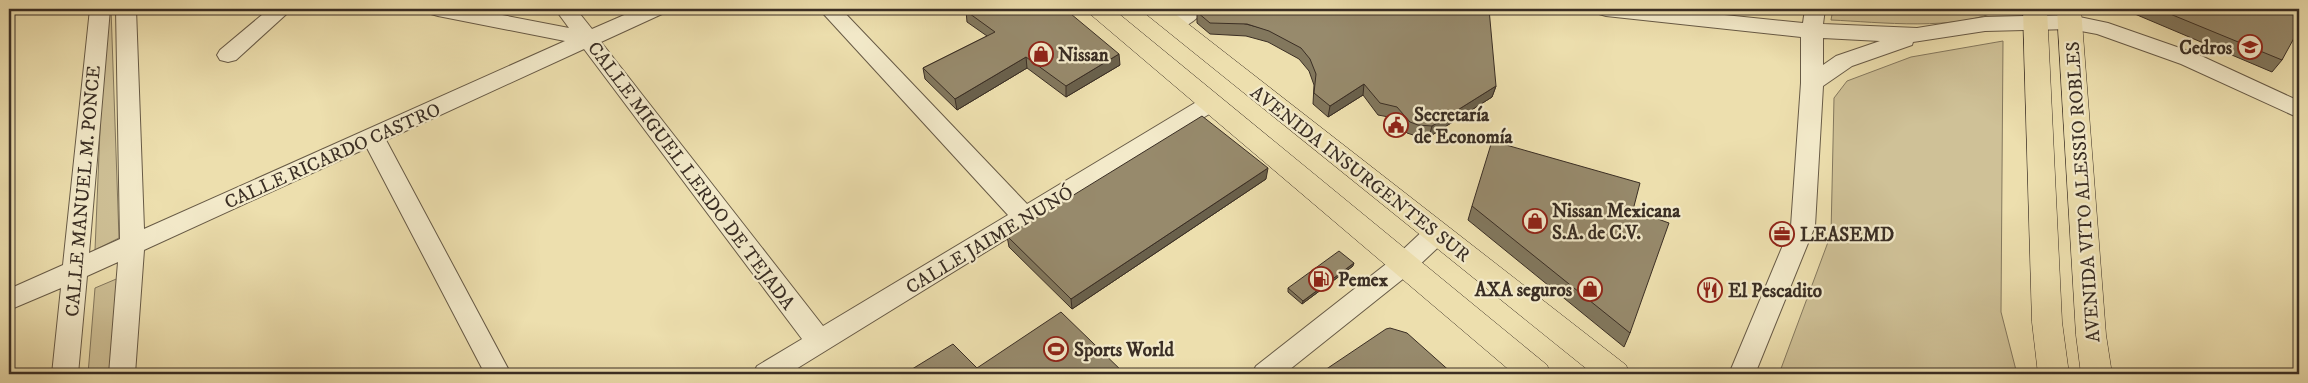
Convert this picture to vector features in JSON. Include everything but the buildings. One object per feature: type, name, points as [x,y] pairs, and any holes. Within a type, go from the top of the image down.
[{"type":"main road","name":"AVENIDA INSURGENTES SUR","points":[[1098,9],[1536,374]]},
{"type":"main road","name":"AVENIDA VITO ALESSIO ROBLES","points":[[2034,15],[2047,322],[2054,374]]},
{"type":"main road","name":"AVENIDA INSURGENTES SUR","points":[[1164,16],[1615,374]]},
{"type":"main road","name":"AVENIDA VITO ALESSIO ROBLES","points":[[2070,16],[2091,335],[2097,374]]},
{"type":"street","name":"CALLE MANUEL M. PONCE","points":[[65,374],[100,9]]},
{"type":"street","name":"CALLE MANUEL M. PONCE","points":[[122,374],[132,245],[126,9]]},
{"type":"street","points":[[228,55],[282,9]]},
{"type":"street","points":[[438,9],[588,39]]},
{"type":"street","name":"CALLE MIGUEL LERDO DE TEJADA","points":[[565,9],[820,342]]},
{"type":"street","name":"CALLE RICARDO CASTRO","points":[[9,300],[655,9]]},
{"type":"street","points":[[829,9],[1025,217]]},
{"type":"street","points":[[1164,16],[1194,9]]},
{"type":"street","points":[[1606,9],[1814,20],[1917,35]]},
{"type":"street","points":[[1812,82],[1844,60],[1917,35],[2034,15],[2070,16],[2189,59],[2299,110]]},
{"type":"street","points":[[1742,374],[1783,279],[1802,226],[1812,82],[1814,20]]},
{"type":"street","name":"CALLE JAIME NUNÓ","points":[[766,374],[1211,103]]},
{"type":"street","points":[[373,137],[498,374]]},
{"type":"street","points":[[1265,374],[1404,264],[1437,233]]},
{"type":"shaded area","points":[[111,9],[119,238],[95,250],[105,10]]},
{"type":"shaded area","points":[[1833,9],[2001,9],[1963,21],[1918,24],[1831,20]]},
{"type":"shaded area","points":[[2003,41],[2001,312],[2017,374],[1779,374],[1831,234],[1834,98],[1847,81],[1911,57]]},
{"type":"shaded area","points":[[121,277],[110,374],[88,374],[95,288]]},
{"type":"place","name":"Cedros","points":[[2250,47]]},
{"type":"place","name":"Nissan","points":[[1041,54]]},
{"type":"place","name":"Secretaría de Economía","points":[[1396,125]]},
{"type":"place","name":"Nissan Mexicana S.A. de C.V.","points":[[1535,221]]},
{"type":"place","name":"LEASEMD","points":[[1782,234]]},
{"type":"place","name":"Pemex","points":[[1321,279]]},
{"type":"place","name":"AXA seguros","points":[[1590,289]]},
{"type":"place","name":"El Pescadito","points":[[1710,290]]},
{"type":"place","name":"Sports World","points":[[1056,349]]}]
